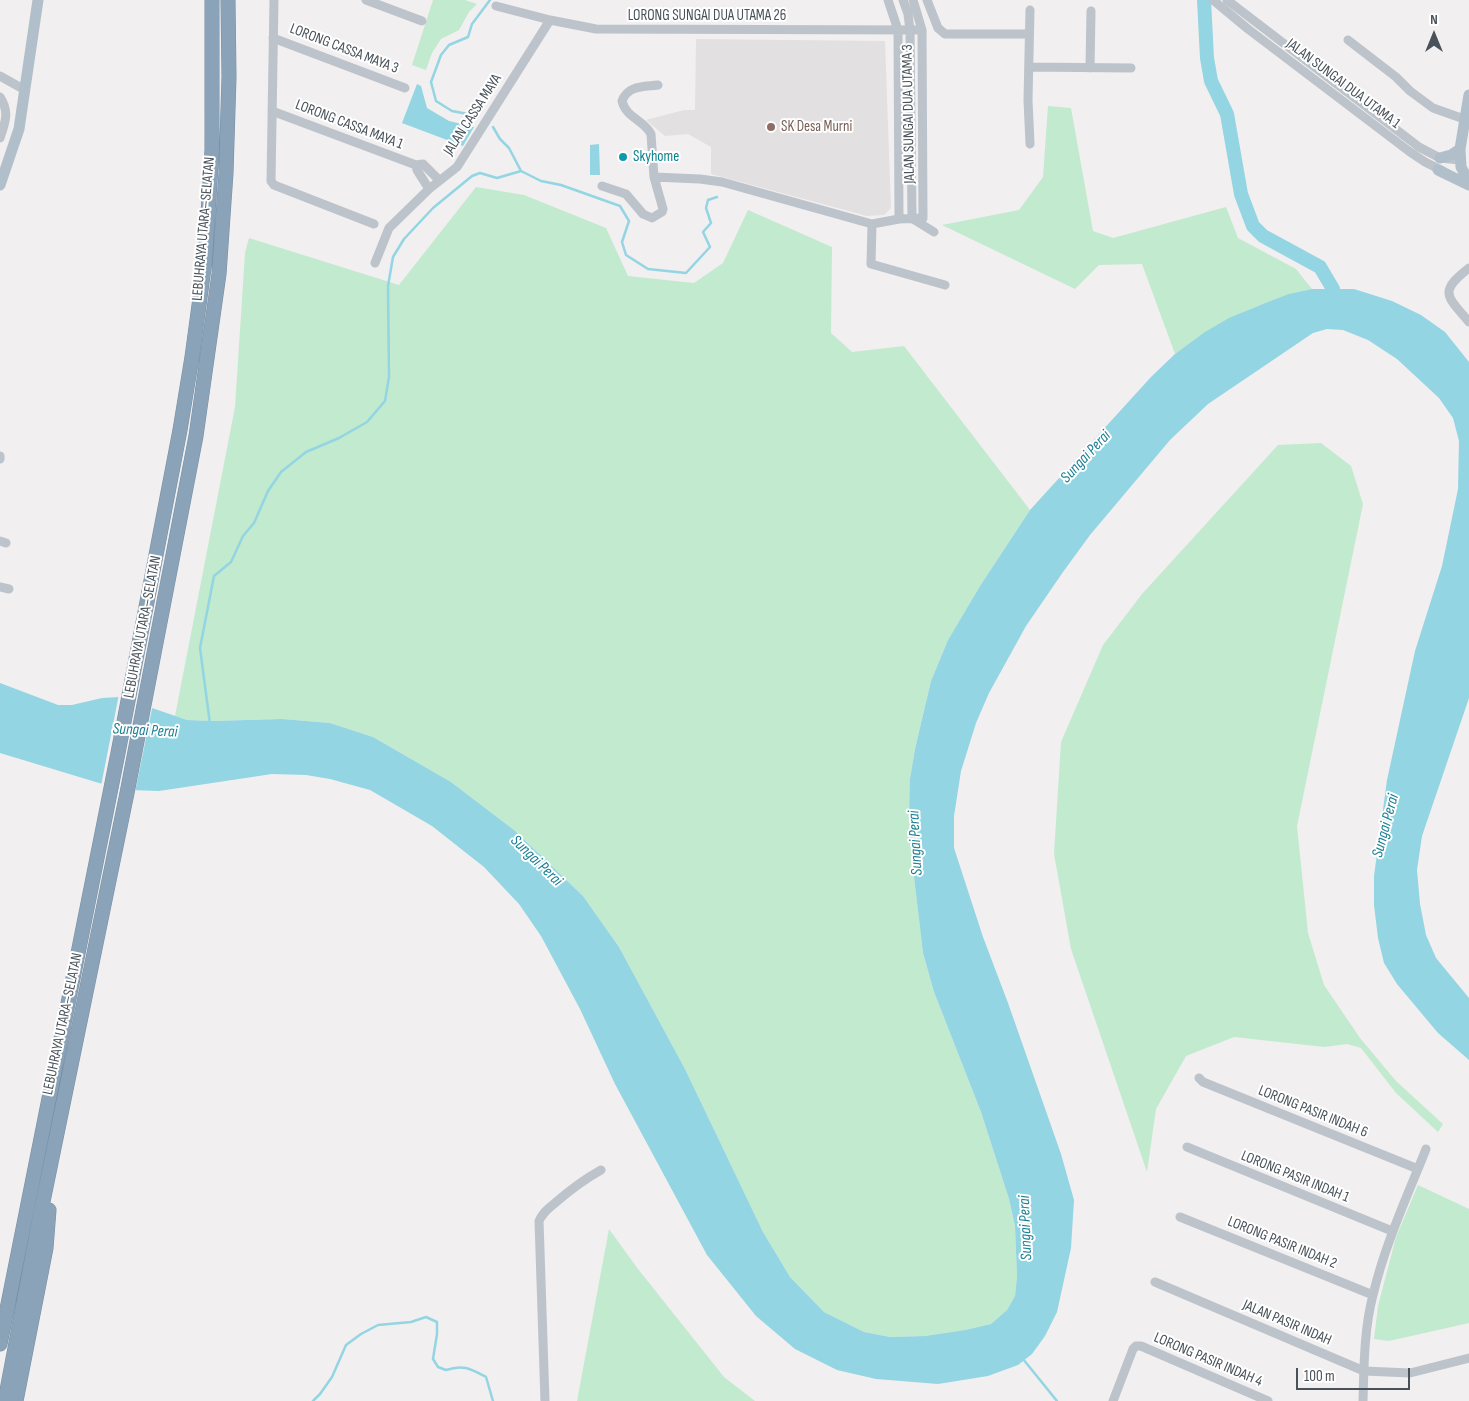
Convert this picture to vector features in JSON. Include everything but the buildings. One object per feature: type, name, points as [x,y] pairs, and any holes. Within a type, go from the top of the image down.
[{"type":"highway","name":"LEBUHRAYA UTARA–SELATAN","points":[[0,1344],[100,846],[180,430],[192,357],[206,261],[212,150],[212,0]]},
{"type":"highway","name":"LEBUHRAYA UTARA–SELATAN","points":[[5,1401],[154,656],[196,436],[219,274],[226,173],[229,87],[228,0]]},
{"type":"highway","points":[[16,1401],[46,1248],[54,1150]]},
{"type":"main road","points":[[0,185],[19,129],[38,0]]},
{"type":"main road","points":[[1467,180],[1460,154],[1464,119],[1469,99]]},
{"type":"main road","points":[[1460,154],[1451,155],[1439,164],[1467,180]]},
{"type":"street","points":[[274,0],[271,181],[274,185],[374,224]]},
{"type":"street","points":[[366,0],[422,21]]},
{"type":"street","points":[[888,0],[898,30],[899,219]]},
{"type":"street","name":"JALAN SUNGAI DUA UTAMA 3","points":[[903,0],[908,14],[910,30],[912,219],[921,219],[924,214],[922,30],[913,0]]},
{"type":"street","points":[[928,0],[938,28],[944,34],[1029,34]]},
{"type":"street","name":"JALAN SUNGAI DUA UTAMA 1","points":[[1213,0],[1227,4],[1248,29],[1410,152],[1439,164]]},
{"type":"street","name":"LORONG SUNGAI DUA UTAMA 26","points":[[496,6],[550,20],[596,29],[922,30]]},
{"type":"street","points":[[1030,10],[1028,100],[1030,144]]},
{"type":"street","points":[[1090,68],[1091,11]]},
{"type":"street","name":"JALAN CASSA MAYA","points":[[375,263],[389,228],[439,180],[457,167],[550,20]]},
{"type":"street","name":"LORONG CASSA MAYA 3","points":[[273,38],[405,88]]},
{"type":"street","points":[[1348,40],[1432,108],[1464,119]]},
{"type":"street","points":[[1029,67],[1131,68]]},
{"type":"street","points":[[0,76],[25,90]]},
{"type":"street","points":[[602,186],[626,194],[643,214],[652,218],[662,212],[663,209],[654,177],[651,134],[649,130],[626,112],[622,101],[624,95],[635,88],[658,85]]},
{"type":"street","points":[[0,98],[5,106],[7,116],[0,138]]},
{"type":"street","name":"LORONG CASSA MAYA 1","points":[[272,111],[416,165],[423,164],[439,180]]},
{"type":"street","name":"LORONG CASSA MAYA 1","points":[[416,165],[417,170],[429,189]]},
{"type":"street","points":[[654,177],[722,182],[872,224],[899,219],[912,219],[934,232]]},
{"type":"street","points":[[872,224],[871,264],[945,285]]},
{"type":"street","points":[[1469,268],[1452,282],[1448,292],[1451,300],[1469,322]]},
{"type":"street","name":"LORONG PASIR INDAH 6","points":[[1199,1078],[1203,1082],[1418,1169]]},
{"type":"street","name":"LORONG PASIR INDAH 1","points":[[1187,1147],[1392,1231]]},
{"type":"street","points":[[1363,1401],[1368,1322],[1373,1295],[1392,1231],[1426,1149]]},
{"type":"street","points":[[545,1401],[539,1221],[543,1212],[565,1193],[600,1170]]},
{"type":"street","name":"LORONG PASIR INDAH 2","points":[[1180,1217],[1373,1295]]},
{"type":"street","name":"JALAN PASIR INDAH","points":[[1155,1282],[1364,1371],[1410,1373],[1469,1358]]},
{"type":"street","name":"LORONG PASIR INDAH 4","points":[[1113,1401],[1133,1349],[1136,1346],[1141,1346],[1268,1401]]},
{"type":"shaded area","name":"SK Desa Murni","points":[[696,39],[885,41],[891,208],[884,215],[867,216],[711,174],[711,147],[688,134],[665,136],[646,120],[684,110],[695,110]]},
{"type":"green space","points":[[433,0],[465,0],[477,4],[469,12],[459,30],[441,39],[432,53],[426,70],[412,65]]},
{"type":"green space","points":[[1048,106],[1071,108],[1093,231],[1113,238],[1226,207],[1238,238],[1296,269],[1312,289],[1256,306],[1208,332],[1175,354],[1142,264],[1099,265],[1075,289],[942,225],[1019,210],[1043,177]]},
{"type":"green space","points":[[476,187],[524,195],[606,228],[628,276],[694,283],[723,263],[748,210],[832,247],[831,333],[852,352],[904,346],[1030,510],[980,586],[948,640],[931,681],[910,779],[912,860],[923,953],[934,992],[981,1112],[1009,1199],[1015,1226],[1017,1277],[1015,1296],[1007,1310],[991,1324],[925,1336],[890,1337],[864,1332],[824,1312],[790,1277],[763,1232],[685,1069],[619,947],[583,896],[514,830],[451,782],[373,737],[330,723],[282,719],[187,720],[175,716],[235,407],[245,253],[249,238],[399,285]]},
{"type":"green space","points":[[1321,443],[1351,466],[1363,504],[1297,826],[1308,933],[1324,985],[1360,1038],[1396,1081],[1443,1124],[1438,1132],[1396,1093],[1361,1048],[1347,1044],[1324,1047],[1234,1037],[1186,1056],[1156,1109],[1147,1172],[1071,949],[1054,854],[1061,742],[1103,645],[1142,594],[1278,445]]},
{"type":"green space","points":[[1418,1185],[1469,1209],[1469,1323],[1389,1341],[1374,1339],[1378,1306],[1396,1237]]},
{"type":"green space","points":[[609,1229],[638,1269],[724,1377],[755,1401],[577,1401]]},
{"type":"water","points":[[417,84],[421,86],[427,108],[449,121],[474,127],[463,146],[402,123]]},
{"type":"water","points":[[599,144],[600,175],[590,175],[590,145]]},
{"type":"water","name":"Sungai Perai","points":[[1312,289],[1354,289],[1392,301],[1421,315],[1445,332],[1469,362],[1469,698],[1422,836],[1417,870],[1420,904],[1426,935],[1436,958],[1469,998],[1469,1060],[1438,1033],[1397,984],[1384,963],[1378,938],[1374,905],[1374,876],[1387,780],[1415,651],[1442,566],[1458,489],[1459,441],[1453,418],[1439,398],[1397,359],[1368,340],[1343,330],[1327,329],[1313,333],[1208,404],[1170,440],[1090,535],[1063,572],[1026,626],[989,693],[976,723],[961,771],[954,816],[954,848],[983,937],[1061,1154],[1074,1200],[1071,1248],[1057,1312],[1045,1336],[1032,1354],[1018,1365],[988,1376],[938,1384],[876,1379],[837,1370],[795,1349],[756,1316],[707,1255],[615,1084],[580,1009],[541,936],[519,904],[484,867],[432,826],[370,790],[330,779],[306,775],[272,774],[159,791],[130,790],[99,783],[0,753],[0,683],[58,705],[72,705],[102,698],[120,697],[187,720],[282,719],[330,723],[373,737],[451,782],[514,830],[583,896],[619,947],[685,1069],[763,1232],[790,1277],[824,1312],[864,1332],[890,1337],[925,1336],[991,1324],[1007,1310],[1015,1296],[1017,1277],[1015,1226],[1009,1199],[981,1112],[934,992],[923,953],[912,860],[909,825],[910,779],[931,681],[948,640],[980,586],[1030,510],[1151,377],[1175,354],[1205,332],[1229,318],[1289,294]]},
{"type":"pier","points":[[119,694],[137,696],[153,704],[135,792],[101,786]]},
{"type":"waterway","points":[[478,116],[452,111],[436,101],[431,82],[441,55],[449,45],[468,37],[472,24],[490,0]]},
{"type":"waterway","points":[[1204,0],[1207,58],[1211,81],[1227,114],[1241,194],[1253,226],[1263,236],[1320,267],[1333,289],[1336,307]]},
{"type":"waterway","points":[[493,127],[500,139],[509,148],[521,171]]},
{"type":"waterway","points":[[210,724],[200,648],[214,576],[231,562],[243,536],[254,523],[268,491],[281,472],[306,452],[339,438],[367,422],[385,401],[389,377],[388,286],[393,257],[404,239],[433,208],[472,176],[480,173],[497,178],[521,171],[541,181],[561,185],[620,206],[629,221],[622,242],[626,255],[648,269],[686,273],[710,247],[703,232],[711,223],[706,208],[708,200],[717,197]]},
{"type":"waterway","points":[[313,1401],[332,1377],[346,1345],[378,1325],[411,1322],[426,1317],[437,1322],[433,1359],[438,1367],[446,1370],[457,1367],[467,1368],[486,1377],[493,1401]]},
{"type":"waterway","points":[[1023,1359],[1057,1401]]},
{"type":"place","name":"SK Desa Murni","points":[[771,127]]},
{"type":"place","name":"Skyhome","points":[[623,157]]}]
